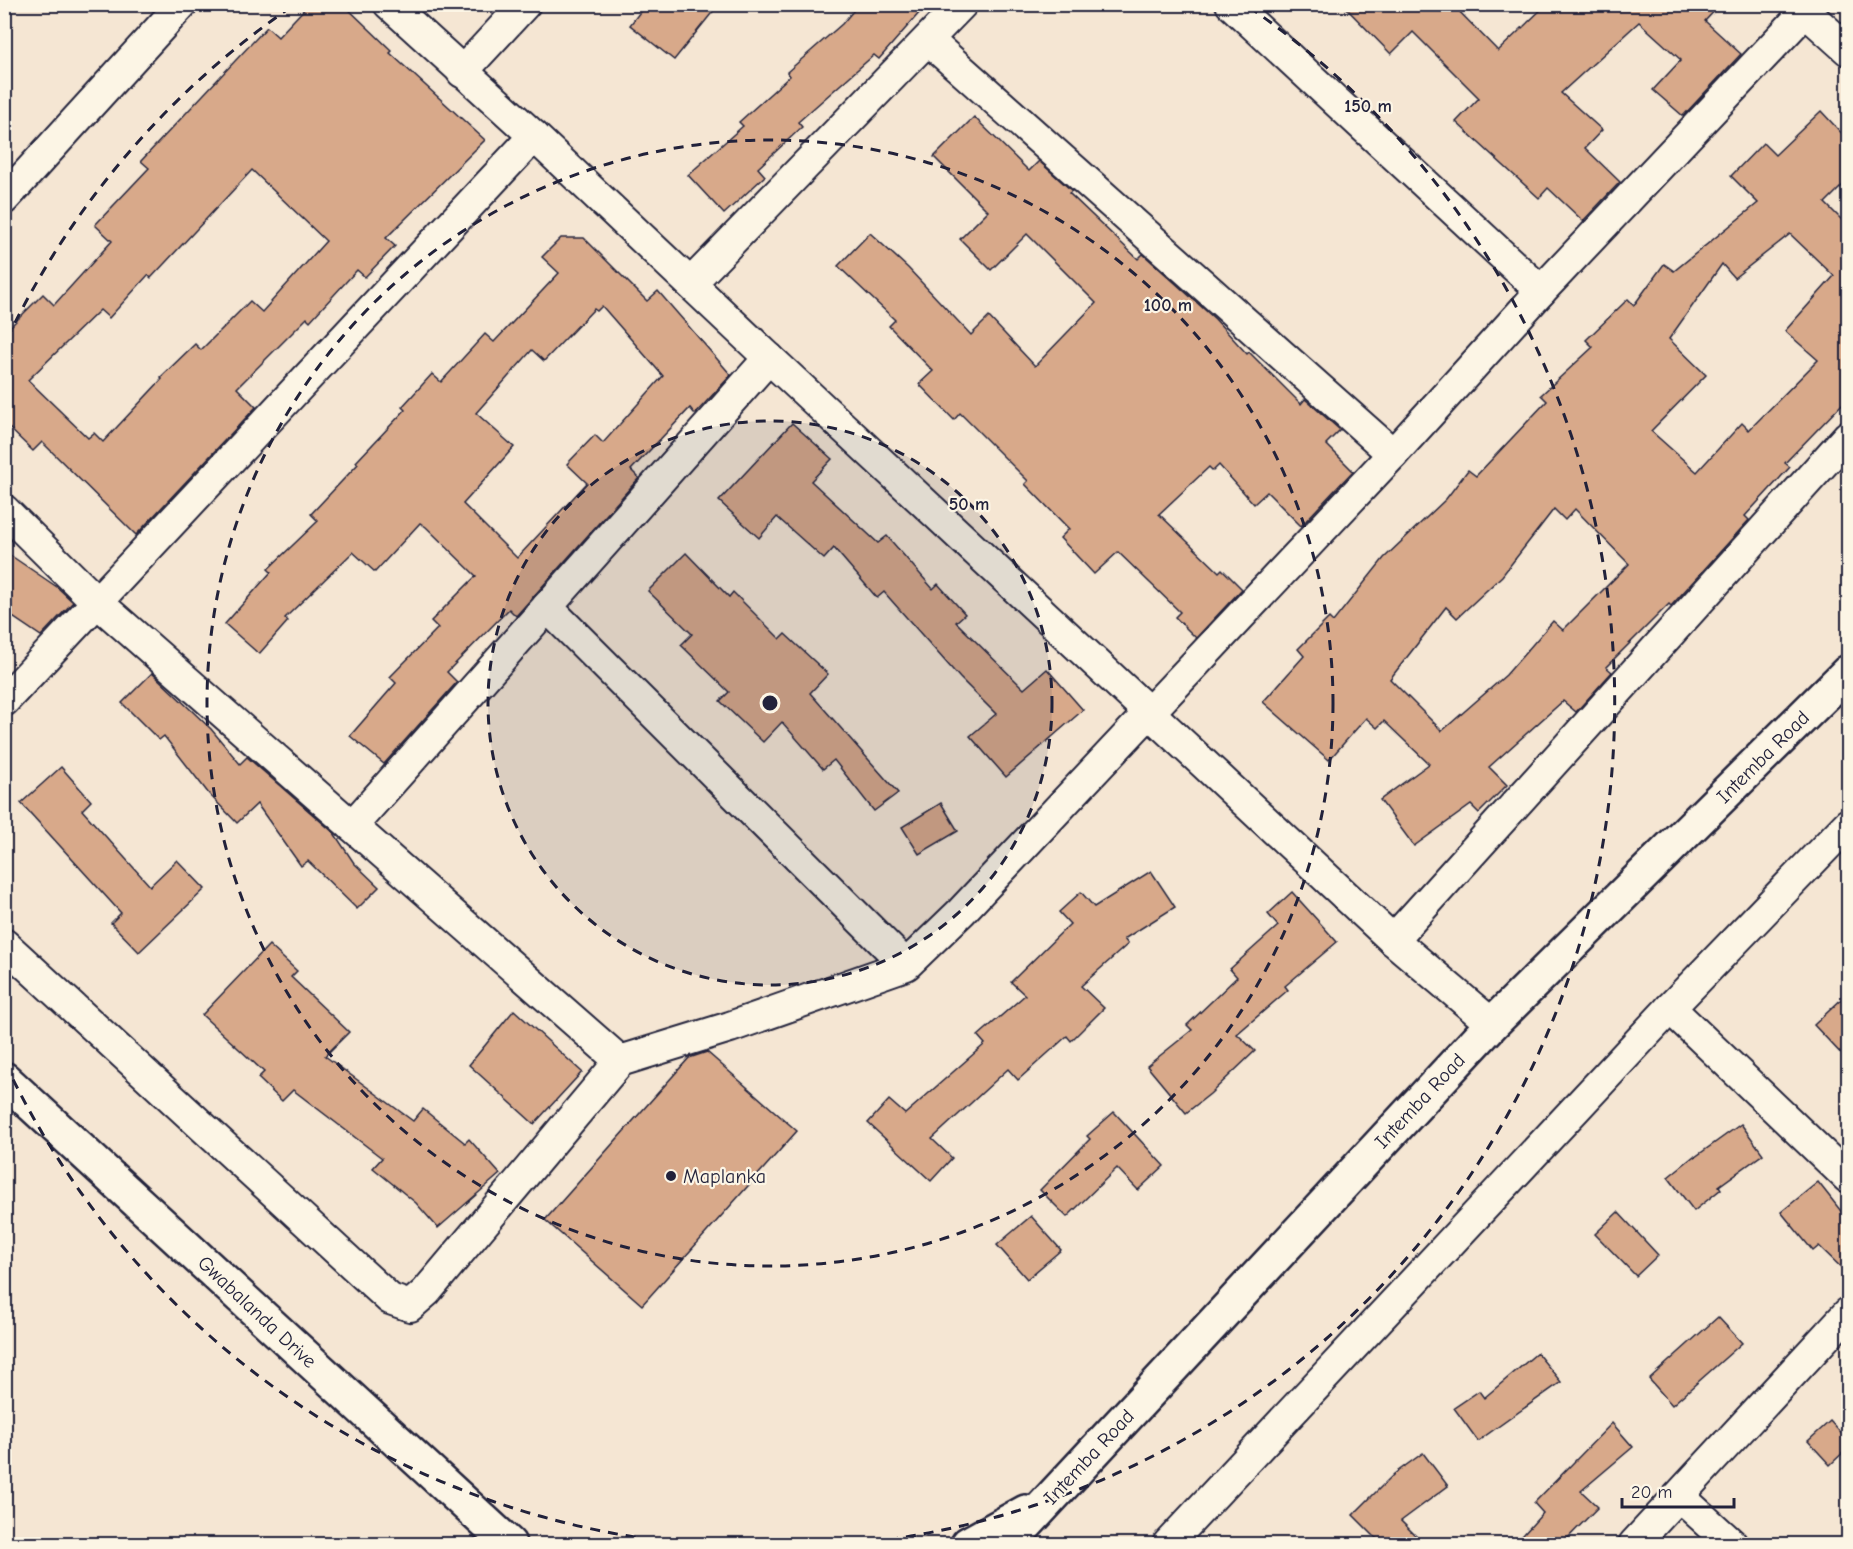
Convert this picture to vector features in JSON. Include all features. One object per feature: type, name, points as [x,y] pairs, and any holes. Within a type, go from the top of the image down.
[{"type":"street","points":[[4,199],[182,4]]},
{"type":"street","points":[[388,4],[692,283],[769,358],[1393,940],[1492,1024]]},
{"type":"street","points":[[462,72],[525,4]]},
{"type":"street","points":[[692,283],[962,4]]},
{"type":"street","points":[[1231,4],[1541,291]]},
{"type":"street","points":[[4,944],[390,1299],[410,1306],[426,1292],[620,1061],[730,1027],[906,965],[961,912],[1393,454],[1801,8],[1848,50]]},
{"type":"street","points":[[928,40],[1393,454]]},
{"type":"street","points":[[4,702],[534,136]]},
{"type":"street","points":[[352,826],[769,358]]},
{"type":"street","points":[[1393,940],[1848,436]]},
{"type":"street","points":[[4,510],[97,602],[620,1061]]},
{"type":"street","points":[[547,607],[906,965]]},
{"type":"street","name":"Intemba Road","points":[[1008,1545],[1492,1024],[1848,672]]},
{"type":"street","points":[[1168,1545],[1670,1008],[1848,824]]},
{"type":"street","points":[[1670,1008],[1848,1178]]},
{"type":"street","name":"Gwabalanda Drive","points":[[4,1079],[509,1545]]},
{"type":"street","points":[[1634,1545],[1848,1313]]},
{"type":"street","points":[[1679,1496],[1732,1545]]},
{"type":"street","points":[[968,1545],[1050,1499]]},
{"type":"building","points":[[309,4],[343,4],[392,51],[390,53],[485,140],[386,238],[395,246],[365,277],[357,270],[310,321],[307,318],[237,388],[256,407],[136,535],[42,442],[33,451],[4,423],[4,333],[43,294],[54,305],[112,241],[95,225],[149,168],[141,161],[267,27],[278,37]],"holes":[[[252,170],[326,241],[262,312],[250,301],[201,350],[195,344],[161,377],[162,379],[103,442],[94,433],[88,438],[28,380],[100,310],[109,318],[148,275],[151,278]]]},
{"type":"building","points":[[646,4],[719,4],[674,60],[630,25]]},
{"type":"building","points":[[859,4],[927,4],[879,59],[874,55],[798,122],[802,127],[758,168],[765,176],[724,214],[688,175],[743,126],[739,122],[790,76],[787,72],[842,24]]},
{"type":"building","points":[[1342,4],[1452,4],[1498,51],[1547,4],[1721,4],[1705,21],[1741,54],[1683,116],[1653,90],[1681,60],[1639,22],[1561,93],[1602,130],[1585,148],[1620,182],[1583,221],[1548,188],[1539,198],[1456,122],[1479,98],[1413,32],[1391,54]]},
{"type":"building","points":[[1821,111],[1848,140],[1848,180],[1825,203],[1848,226],[1848,398],[1785,463],[1790,467],[1745,516],[1749,520],[1671,606],[1669,604],[1606,667],[1612,672],[1576,712],[1563,701],[1489,767],[1507,785],[1479,813],[1471,805],[1414,846],[1380,800],[1429,764],[1384,721],[1377,728],[1366,718],[1329,760],[1263,702],[1304,656],[1298,649],[1329,618],[1333,622],[1384,558],[1446,499],[1468,470],[1476,476],[1547,401],[1541,395],[1593,347],[1586,340],[1628,299],[1634,305],[1664,264],[1674,271],[1758,203],[1731,176],[1763,143],[1775,155]],"holes":[[[1790,234],[1834,276],[1785,331],[1818,360],[1749,430],[1742,423],[1697,472],[1651,431],[1706,375],[1669,339],[1722,264],[1734,278]],[[1554,509],[1565,520],[1575,509],[1629,564],[1563,630],[1553,621],[1506,675],[1442,731],[1390,679],[1446,607],[1457,618],[1502,576]]]},
{"type":"building","points":[[974,117],[1029,171],[1039,161],[1072,191],[1069,193],[1138,259],[1143,254],[1215,319],[1247,354],[1249,352],[1301,404],[1305,399],[1340,430],[1326,444],[1353,471],[1301,526],[1267,492],[1254,504],[1219,465],[1213,471],[1209,467],[1159,514],[1219,572],[1222,569],[1242,589],[1196,638],[1175,617],[1180,612],[1118,552],[1094,574],[1060,538],[1069,529],[1025,484],[1028,481],[960,413],[954,420],[919,384],[933,371],[889,326],[895,320],[838,266],[870,233],[908,268],[971,335],[989,317],[1035,366],[1096,303],[1027,234],[991,270],[960,239],[988,211],[934,157]]},
{"type":"building","points":[[561,238],[584,238],[647,301],[658,291],[731,375],[695,414],[690,408],[631,470],[639,478],[516,616],[509,609],[447,672],[457,682],[384,764],[350,736],[396,683],[390,677],[438,628],[431,621],[476,576],[426,527],[420,523],[375,572],[353,552],[285,618],[288,621],[259,654],[225,624],[271,572],[268,569],[318,521],[311,514],[405,410],[402,407],[432,374],[441,382],[485,334],[494,342],[559,273],[542,257]],"holes":[[[602,306],[663,376],[603,443],[595,435],[567,464],[587,483],[517,558],[463,504],[514,447],[476,413],[532,350],[544,361],[594,309],[597,311]]]},
{"type":"building","points":[[792,423],[832,459],[811,481],[878,543],[887,536],[933,589],[938,584],[965,614],[956,622],[1024,689],[1047,669],[1083,710],[1006,777],[970,736],[996,714],[960,678],[884,592],[877,598],[834,548],[824,559],[777,517],[759,538],[719,501]]},
{"type":"building","points":[[4,551],[57,587],[73,602],[41,636],[4,611]]},
{"type":"building","points":[[686,553],[729,597],[733,592],[780,639],[785,634],[828,674],[810,693],[898,793],[874,811],[834,760],[823,769],[782,722],[763,742],[720,701],[729,692],[681,645],[692,634],[648,591]]},
{"type":"building","points":[[152,673],[211,729],[240,764],[247,757],[334,833],[354,863],[379,887],[357,909],[308,861],[301,866],[257,804],[237,823],[209,794],[164,736],[159,740],[122,703]]},
{"type":"building","points":[[61,767],[91,801],[82,810],[150,886],[177,860],[205,889],[139,952],[111,923],[121,913],[21,803]]},
{"type":"building","points":[[941,803],[958,831],[919,854],[902,827]]},
{"type":"building","points":[[1151,871],[1175,907],[1124,939],[1128,944],[1081,986],[1104,1008],[1071,1041],[1067,1036],[1018,1080],[1008,1069],[932,1139],[952,1158],[931,1181],[868,1123],[889,1100],[905,1114],[985,1044],[978,1036],[1025,995],[1011,982],[1070,924],[1059,912],[1081,892],[1094,907]]},
{"type":"building","points":[[1292,892],[1337,942],[1285,986],[1288,990],[1237,1034],[1255,1051],[1210,1094],[1186,1113],[1147,1066],[1192,1030],[1187,1025],[1237,977],[1230,969],[1278,926],[1268,914]]},
{"type":"building","points":[[269,945],[297,971],[291,977],[349,1032],[325,1056],[413,1121],[423,1109],[465,1143],[469,1139],[500,1174],[438,1228],[416,1203],[373,1168],[382,1158],[293,1090],[282,1101],[258,1078],[264,1072],[202,1015]]},
{"type":"building","points":[[1848,993],[1848,1061],[1814,1025]]},
{"type":"building","points":[[514,1010],[582,1072],[534,1124],[469,1065]]},
{"type":"building","name":"Maplanka","points":[[707,1052],[797,1131],[642,1305],[545,1220],[689,1058]]},
{"type":"building","points":[[1114,1112],[1164,1166],[1138,1190],[1117,1168],[1067,1217],[1040,1190],[1090,1139],[1087,1136]]},
{"type":"building","points":[[1741,1124],[1763,1154],[1719,1186],[1721,1189],[1694,1211],[1668,1177]]},
{"type":"building","points":[[1818,1182],[1848,1220],[1848,1274],[1819,1246],[1813,1251],[1781,1212]]},
{"type":"building","points":[[1618,1212],[1658,1255],[1636,1276],[1595,1234]]},
{"type":"building","points":[[1031,1216],[1061,1250],[1027,1279],[997,1245]]},
{"type":"building","points":[[1718,1317],[1742,1343],[1672,1405],[1649,1379]]},
{"type":"building","points":[[1537,1353],[1561,1382],[1478,1441],[1454,1408],[1479,1391],[1484,1398]]},
{"type":"building","points":[[1830,1421],[1848,1441],[1848,1448],[1830,1465],[1808,1441]]},
{"type":"building","points":[[1612,1423],[1633,1447],[1581,1491],[1598,1507],[1561,1545],[1514,1545],[1543,1513],[1534,1503]]},
{"type":"building","points":[[1423,1453],[1448,1486],[1401,1521],[1425,1545],[1383,1545],[1353,1515],[1394,1474]]},
{"type":"place","name":"Maplanka","points":[[671,1176]]}]
